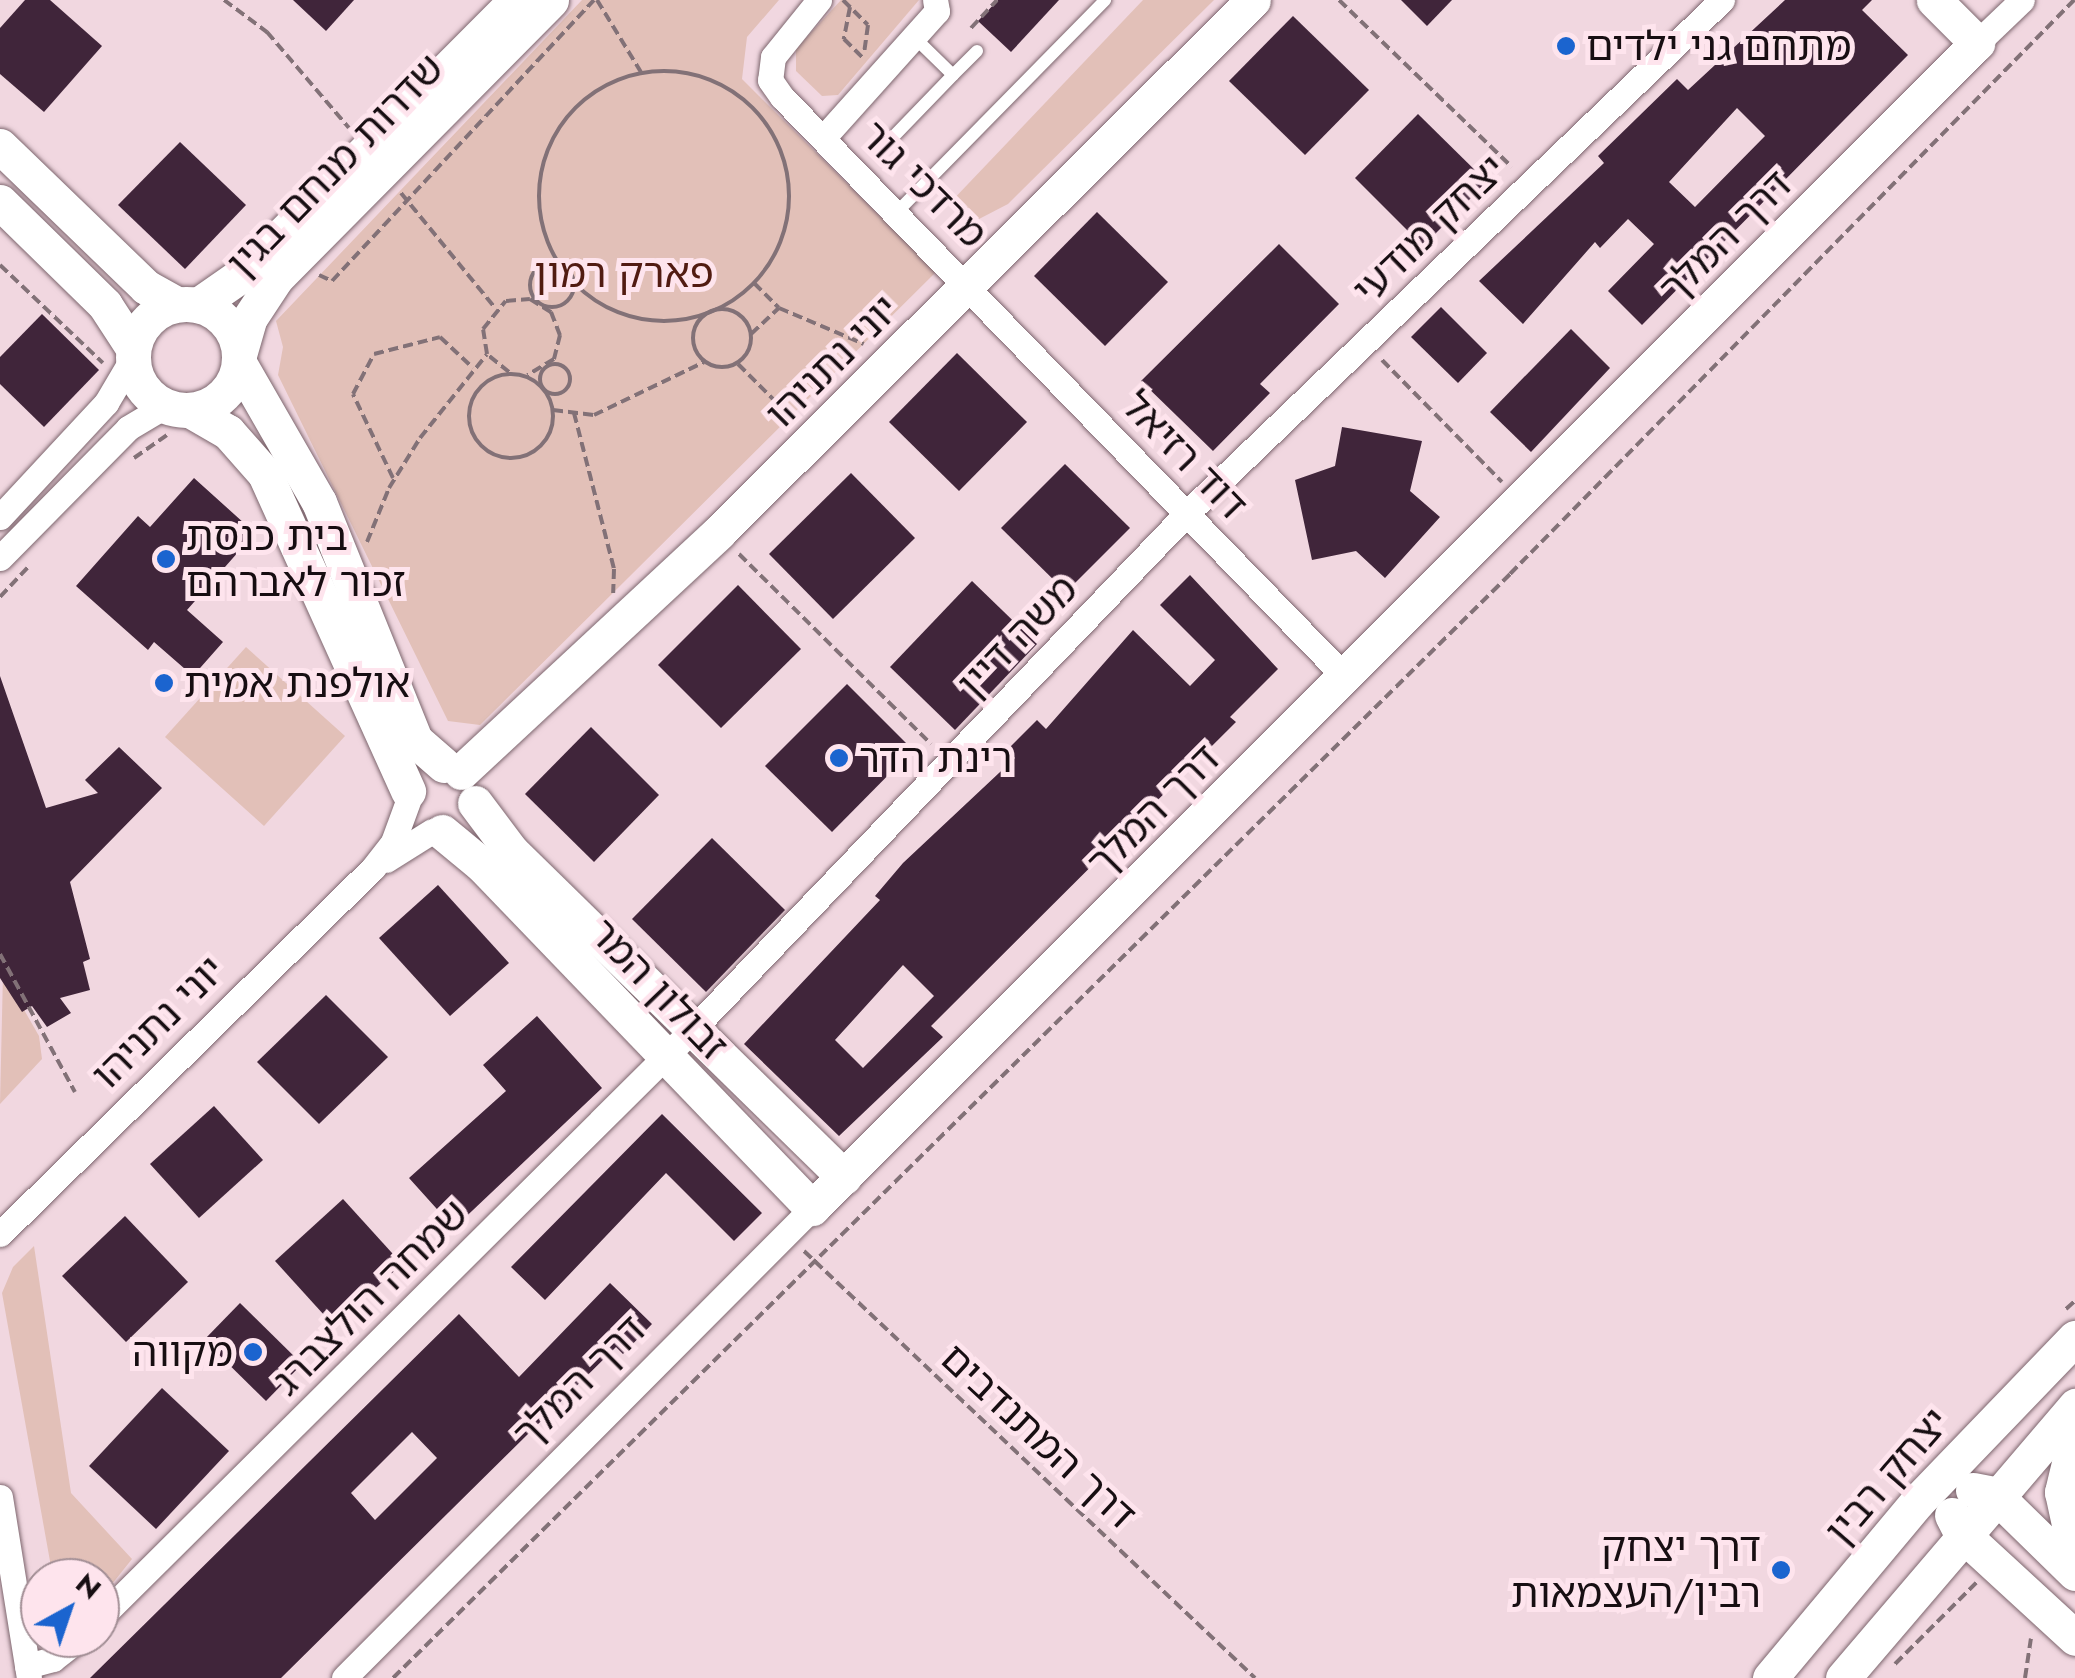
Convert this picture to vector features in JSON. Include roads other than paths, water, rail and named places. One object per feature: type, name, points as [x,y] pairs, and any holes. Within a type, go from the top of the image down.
[{"type":"street","name":"שדרות מנחם בגין","points":[[187,304],[225,291],[387,175],[516,0]]},
{"type":"street","name":"שדרות מנחם בגין","points":[[239,359],[258,302],[293,261],[387,175],[551,0]]},
{"type":"street","name":"מרדכי גור","points":[[819,0],[773,57],[770,80],[970,284]]},
{"type":"street","name":"מרדכי גור","points":[[824,138],[872,66],[914,37],[937,12],[936,0]]},
{"type":"street","name":"יוני נתניהו","points":[[460,780],[896,358],[1253,0]]},
{"type":"street","name":"יצחק מודעי","points":[[1188,512],[1722,0]]},
{"type":"street","points":[[1934,0],[1978,43]]},
{"type":"street","name":"דרך המלך","points":[[344,1678],[2022,0]]},
{"type":"street","points":[[0,146],[146,286],[222,318],[239,359],[223,395],[190,412],[128,428],[0,558]]},
{"type":"street","points":[[0,202],[105,306],[125,359],[139,382],[190,412],[249,455],[278,498],[415,820],[437,832],[466,822],[460,780],[418,775],[408,796]]},
{"type":"street","name":"דוד רזיאל","points":[[970,284],[1346,678]]},
{"type":"street","points":[[0,518],[106,403],[144,324],[187,304]]},
{"type":"street","name":"זבולון המר","points":[[239,359],[319,502],[415,740],[460,780],[512,851],[844,1177]]},
{"type":"street","name":"משה דיין","points":[[693,1029],[1188,512]]},
{"type":"street","name":"יוני נתניהו","points":[[0,1234],[374,868],[393,842],[408,796]]},
{"type":"street","name":"יוני נתניהו","points":[[374,868],[437,832]]},
{"type":"street","name":"זבולון המר","points":[[437,832],[665,1056],[812,1208]]},
{"type":"street","name":"שמחה הולצברג","points":[[120,1598],[693,1029]]},
{"type":"street","name":"יצחק רבין","points":[[1770,1678],[1937,1482],[2075,1338]]},
{"type":"street","points":[[1842,1678],[1994,1494],[2075,1406]]},
{"type":"street","points":[[2075,1438],[2062,1492],[2075,1552]]},
{"type":"street","points":[[1937,1482],[1994,1494],[2075,1572]]},
{"type":"street","points":[[1937,1482],[1961,1534],[2033,1611]]},
{"type":"street","points":[[0,1497],[28,1672],[54,1658]]},
{"type":"street","points":[[1886,1627],[1943,1576],[1982,1571],[2075,1638]]},
{"type":"lane","points":[[898,212],[1105,0]]},
{"type":"lane","points":[[914,37],[953,75]]},
{"type":"lane","points":[[896,134],[977,51]]},
{"type":"place","name":"מתחם גני ילדים","points":[[1566,46]]},
{"type":"place","name":"בית כנסת זכור לאברהם","points":[[166,559]]},
{"type":"place","name":"אולפנת אמית","points":[[164,683]]},
{"type":"place","name":"רינת הדר","points":[[839,758]]},
{"type":"place","name":"מקווה","points":[[253,1352]]},
{"type":"place","name":"דרך יצחק רבין/העצמאות","points":[[1781,1570]]},
{"type":"park label","name":"פארק רמון","points":[[624,273]]}]
